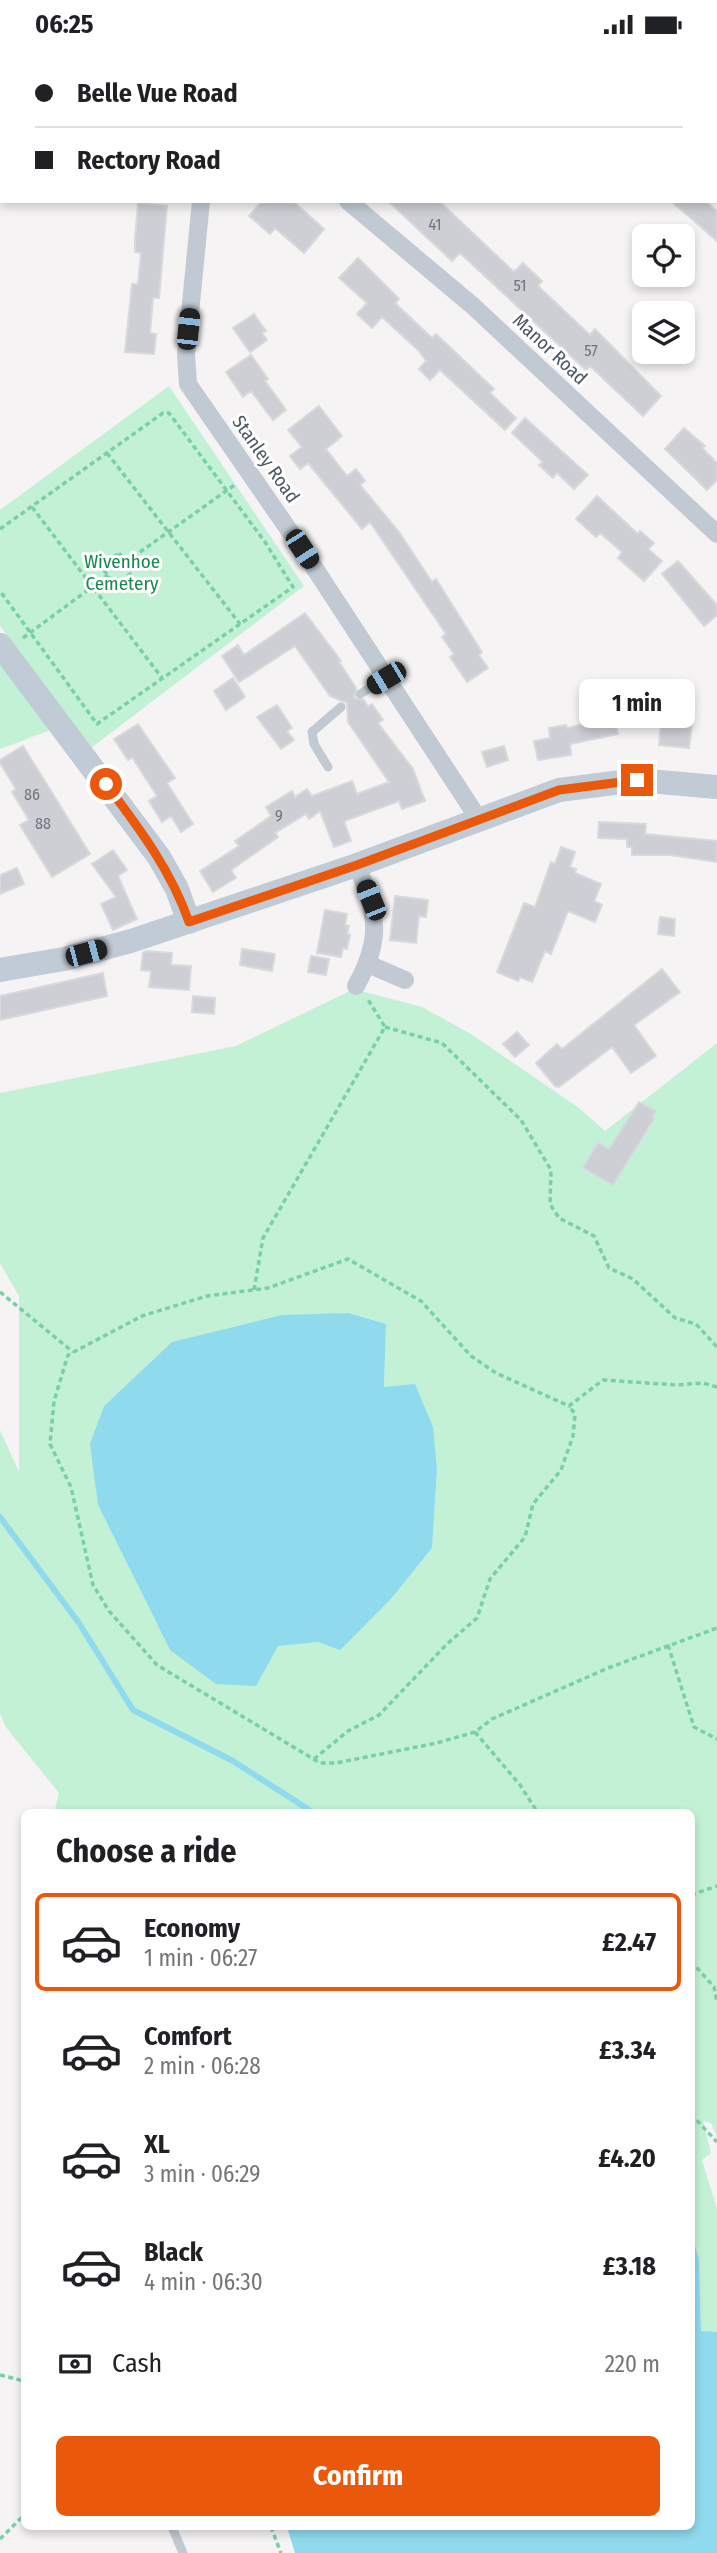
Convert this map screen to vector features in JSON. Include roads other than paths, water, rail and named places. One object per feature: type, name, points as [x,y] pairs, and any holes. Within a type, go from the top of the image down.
[{"type":"street","name":"Stanley Road","points":[[201,203],[186,373],[188,384],[251,474],[478,818]]},
{"type":"street","name":"Manor Road","points":[[350,203],[473,306],[716,532]]},
{"type":"street","points":[[3,649],[159,857],[177,889],[189,922]]},
{"type":"street","points":[[0,970],[64,959],[189,922],[357,865],[559,790],[637,780],[717,787]]},
{"type":"street","points":[[356,986],[368,964],[376,921],[357,865]]},
{"type":"street","points":[[368,964],[405,981]]},
{"type":"lane","points":[[360,694],[386,678]]},
{"type":"lane","points":[[328,767],[314,744],[312,732],[341,707]]},
{"type":"lane","points":[[173,2530],[183,2553]]},
{"type":"water","points":[[349,1313],[386,1324],[384,1387],[415,1384],[433,1427],[437,1470],[432,1548],[391,1599],[340,1650],[318,1642],[278,1646],[256,1686],[216,1684],[170,1650],[98,1505],[90,1444],[104,1406],[172,1342],[282,1315]]},
{"type":"water","points":[[695,2245],[699,2260],[701,2331],[717,2332],[717,2553],[295,2553],[288,2530],[695,2530]]},
{"type":"waterway","points":[[0,1517],[79,1623],[133,1710],[233,1761],[308,1809]]},
{"type":"park label","name":"Wivenhoe Cemetery","points":[[122,572]]}]
